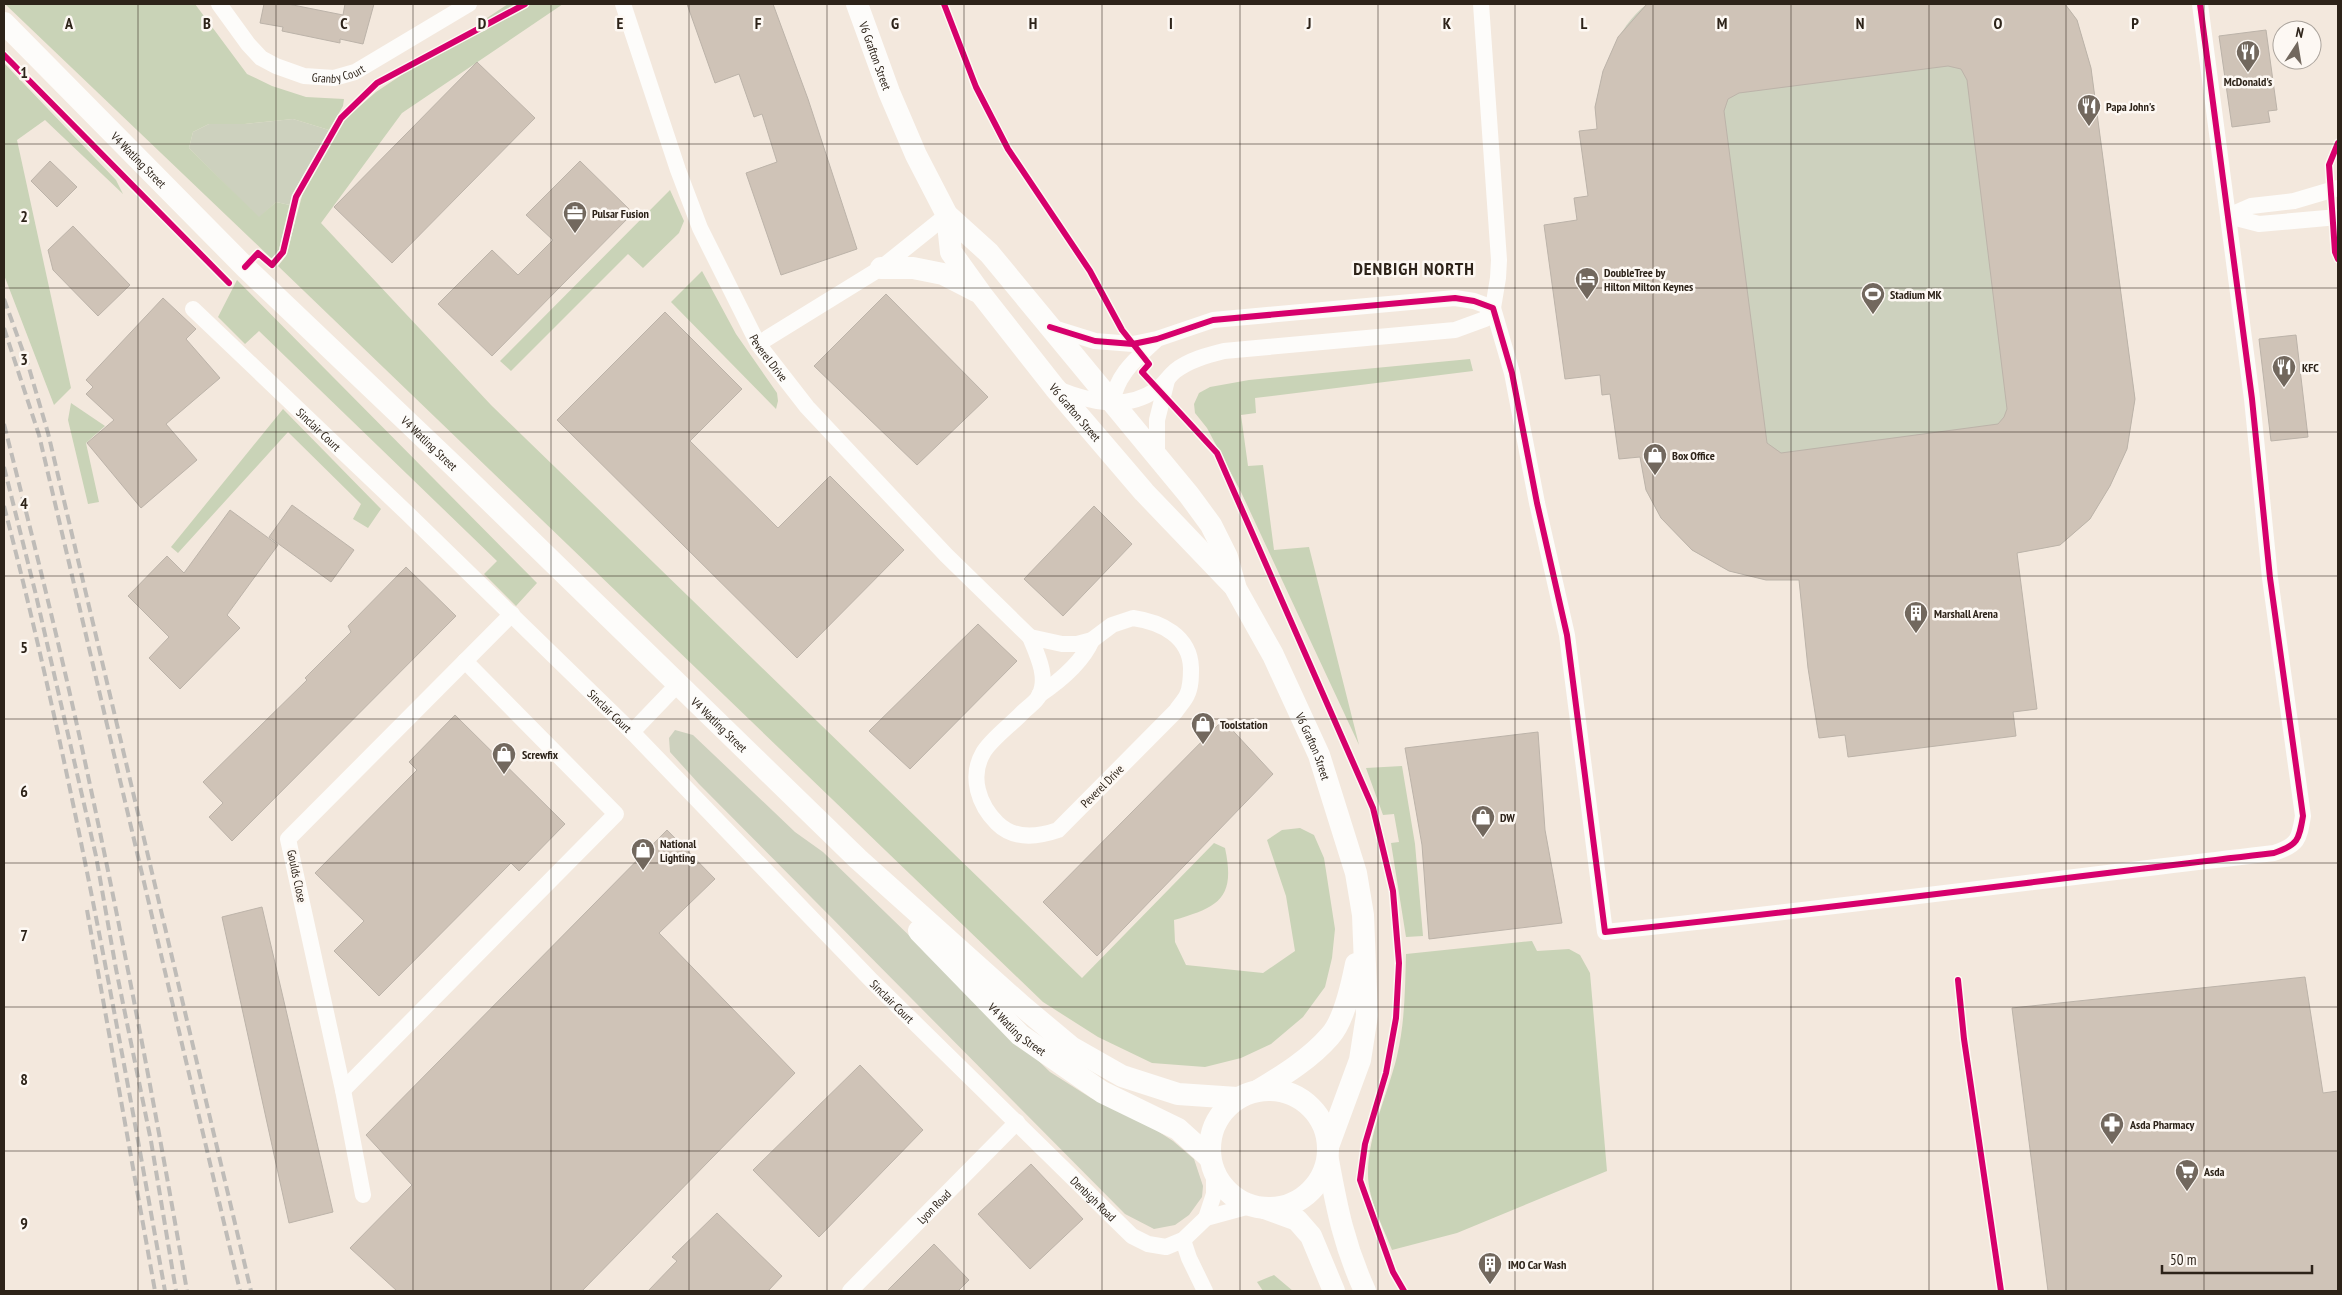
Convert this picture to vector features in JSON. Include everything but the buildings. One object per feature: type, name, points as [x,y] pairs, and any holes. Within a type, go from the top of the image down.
[{"type":"street","name":"Granby Court","points":[[219,4],[248,44],[262,58],[276,66],[304,76],[334,78],[356,72],[468,4]]},
{"type":"street","name":"Peverel Drive","points":[[624,4],[678,170],[700,228],[758,344],[807,408],[946,555],[1030,637],[1043,671],[1040,696]]},
{"type":"street","name":"V6 Grafton Street","points":[[857,4],[888,92],[916,155],[947,215],[988,253],[1189,495],[1210,525],[1227,557],[1236,589],[1273,655],[1319,755],[1356,873],[1363,915],[1367,1015],[1360,1060],[1329,1152]]},
{"type":"street","points":[[1481,4],[1499,260],[1493,308],[1512,373],[1567,635],[1605,932],[1791,913],[2103,873],[2274,854],[2289,848],[2299,838],[2303,816],[2270,578],[2259,454],[2200,4]]},
{"type":"street","name":"V4 Watling Street","points":[[4,23],[245,266],[858,859],[1022,1006],[1071,1047],[1122,1076],[1178,1094],[1237,1098]]},
{"type":"street","points":[[2228,216],[2251,206],[2294,201],[2338,188]]},
{"type":"street","points":[[758,344],[881,268],[947,215]]},
{"type":"street","name":"V6 Grafton Street","points":[[947,215],[951,252],[981,294],[1055,388],[1144,492],[1236,589]]},
{"type":"street","points":[[2228,216],[2259,224],[2338,217]]},
{"type":"street","points":[[881,268],[913,268],[943,274],[981,294]]},
{"type":"street","points":[[1050,327],[1095,341],[1133,344],[1157,339],[1214,320],[1455,298],[1474,301],[1493,308]]},
{"type":"street","points":[[1055,388],[1090,400],[1112,403],[1130,402],[1144,397],[1167,380],[1175,371],[1201,357],[1224,351],[1455,330],[1484,319],[1493,308]]},
{"type":"street","name":"Sinclair Court","points":[[193,309],[512,614],[632,732],[872,981],[1016,1122]]},
{"type":"street","points":[[1144,492],[1130,457],[1115,434],[1111,414],[1112,403],[1120,378],[1128,366],[1157,339]]},
{"type":"street","points":[[1157,457],[1157,420],[1167,380]]},
{"type":"street","name":"Goulds Close","points":[[363,1195],[343,1090],[288,839],[512,614]]},
{"type":"street","name":"Peverel Drive","points":[[1030,637],[1062,644],[1077,644],[1092,640],[1112,625],[1133,618],[1151,621],[1170,630],[1183,642],[1191,659],[1192,680],[1187,695],[1170,717],[1058,830],[1040,836],[1021,835],[1004,830],[990,816],[979,797],[976,782],[977,768],[983,752],[1040,696],[1059,682],[1087,651],[1092,640]]},
{"type":"street","points":[[343,1090],[616,814],[465,661]]},
{"type":"street","points":[[632,732],[678,683]]},
{"type":"street","name":"V4 Watling Street","points":[[858,859],[930,944],[1020,1035],[1102,1092],[1178,1128],[1212,1165]]},
{"type":"street","name":"V6 Grafton Street","points":[[1259,1090],[1287,1074],[1331,1036],[1351,992],[1363,915]]},
{"type":"street","points":[[1334,1291],[1311,1236],[1297,1220],[1258,1207],[1229,1193],[1212,1165],[1211,1134],[1221,1113],[1237,1098],[1259,1090],[1279,1090],[1298,1096],[1313,1108],[1324,1125],[1344,1238],[1350,1258],[1365,1291]]},
{"type":"street","name":"Denbigh Road","points":[[1016,1122],[1132,1236],[1148,1244],[1166,1247],[1183,1240],[1206,1218],[1214,1194],[1212,1165]]},
{"type":"street","name":"Lyon Road","points":[[850,1291],[1016,1122]]},
{"type":"street","points":[[1258,1207],[1288,1206],[1306,1196],[1321,1180],[1329,1152]]},
{"type":"street","name":"Denbigh Road","points":[[1206,1218],[1258,1207]]},
{"type":"street","points":[[1344,1238],[1379,1291]]},
{"type":"street","points":[[1183,1240],[1189,1258],[1205,1291]]},
{"type":"green space","points":[[5,4],[195,4],[247,74],[272,86],[306,97],[344,99],[343,106],[329,130],[293,119],[245,124],[209,124],[193,132],[189,148],[259,217],[276,202],[290,205],[279,250],[272,259]]},
{"type":"green space","points":[[508,4],[563,4],[402,113],[321,223],[491,405],[1082,978],[1214,843],[1225,848],[1228,879],[1225,890],[1212,905],[1174,920],[1175,942],[1186,965],[1263,973],[1295,951],[1286,896],[1267,840],[1282,830],[1300,828],[1314,835],[1324,858],[1335,929],[1332,958],[1325,987],[1303,1017],[1271,1044],[1241,1058],[1205,1067],[1152,1063],[1098,1037],[1043,1002],[278,266],[286,256],[303,192],[345,119],[376,92]]},
{"type":"green space","name":"Stadium MK","points":[[1647,4],[2065,4],[2077,20],[2091,68],[2135,399],[2127,449],[2110,486],[2090,519],[2060,545],[2012,554],[1805,580],[1766,580],[1729,571],[1692,550],[1661,518],[1646,490],[1595,107],[1602,78],[1612,51],[1626,25]]},
{"type":"green space","points":[[4,63],[116,180],[123,194],[45,120],[17,140],[71,388],[54,405],[4,275]]},
{"type":"green space","points":[[293,119],[329,130],[292,195],[290,205],[276,202],[259,218],[189,148],[193,132],[209,124],[245,124]]},
{"type":"green space","points":[[670,190],[684,221],[679,233],[643,268],[628,254],[511,371],[500,361]]},
{"type":"green space","points":[[702,271],[736,334],[777,393],[776,409],[671,302]]},
{"type":"green space","points":[[237,280],[537,583],[516,606],[484,574],[497,561],[259,331],[245,344],[218,317]]},
{"type":"green space","points":[[1470,359],[1473,371],[1255,398],[1256,413],[1241,415],[1248,466],[1263,465],[1274,550],[1309,547],[1359,745],[1241,492],[1207,428],[1195,413],[1194,404],[1199,393],[1210,387],[1249,380]]},
{"type":"green space","points":[[71,403],[105,426],[86,443],[99,502],[88,504],[68,420]]},
{"type":"green space","points":[[283,409],[381,509],[368,528],[353,519],[361,504],[288,432],[178,553],[171,547]]},
{"type":"green space","points":[[675,730],[693,735],[795,832],[823,852],[1050,1072],[1091,1098],[1142,1121],[1173,1141],[1194,1159],[1203,1186],[1202,1197],[1189,1215],[1175,1225],[1154,1229],[1125,1214],[699,784],[670,752],[669,738]]},
{"type":"green space","points":[[1402,766],[1415,844],[1423,936],[1406,937],[1391,843],[1399,842],[1394,814],[1383,815],[1366,768]]},
{"type":"green space","points":[[1532,941],[1537,951],[1569,949],[1580,955],[1590,973],[1607,1171],[1457,1233],[1392,1250],[1373,1203],[1368,1174],[1371,1144],[1400,1043],[1406,954]]},
{"type":"green space","points":[[1274,1275],[1293,1291],[1263,1291],[1257,1282]]},
{"type":"railway","points":[[4,299],[29,368],[48,433],[251,1291]]},
{"type":"railway","points":[[4,328],[39,435],[240,1291]]},
{"type":"railway","points":[[4,424],[57,640],[101,836],[140,1030],[187,1291]]},
{"type":"railway","points":[[4,467],[35,591],[96,856],[116,969],[151,1141],[176,1291]]},
{"type":"railway","points":[[4,506],[51,701],[72,799],[111,995],[165,1291]]},
{"type":"railway","points":[[87,910],[155,1291]]},
{"type":"cycle path","points":[[245,267],[258,253],[272,265],[283,252],[296,197],[341,118],[377,83],[525,4]]},
{"type":"cycle path","points":[[944,4],[976,87],[1008,149],[1090,271],[1122,330],[1149,364],[1142,372],[1217,453],[1373,808],[1393,891],[1399,963],[1396,1018],[1386,1073],[1365,1144],[1360,1180],[1393,1272],[1404,1291]]},
{"type":"cycle path","points":[[1050,327],[1095,341],[1133,344],[1157,339],[1213,320],[1455,298],[1474,301],[1493,308],[1512,373],[1537,503],[1567,635],[1605,932],[1856,904],[2274,853],[2293,844],[2300,831],[2303,816],[2270,578],[2252,399],[2200,4]]},
{"type":"cycle path","points":[[4,55],[229,283]]},
{"type":"cycle path","points":[[2338,143],[2329,165],[2335,252],[2338,259]]},
{"type":"cycle path","points":[[1958,980],[1964,1039],[2001,1291]]},
{"type":"place","name":"McDonald's","points":[[2248,73]]},
{"type":"place","name":"Papa John's","points":[[2089,127]]},
{"type":"place","name":"Pulsar Fusion","points":[[575,234]]},
{"type":"place","name":"DoubleTree by Hilton Milton Keynes","points":[[1587,300]]},
{"type":"place","name":"Stadium MK","points":[[1873,315]]},
{"type":"place","name":"KFC","points":[[2284,388]]},
{"type":"place","name":"Box Office","points":[[1655,476]]},
{"type":"place","name":"Marshall Arena","points":[[1916,634]]},
{"type":"place","name":"Toolstation","points":[[1203,745]]},
{"type":"place","name":"Screwfix","points":[[504,775]]},
{"type":"place","name":"DW","points":[[1483,838]]},
{"type":"place","name":"National Lighting","points":[[643,871]]},
{"type":"place","name":"Asda Pharmacy","points":[[2112,1145]]},
{"type":"place","name":"Asda","points":[[2187,1192]]},
{"type":"place","name":"IMO Car Wash","points":[[1490,1285]]},
{"type":"district","name":"DENBIGH NORTH","points":[[1414,268]]}]
